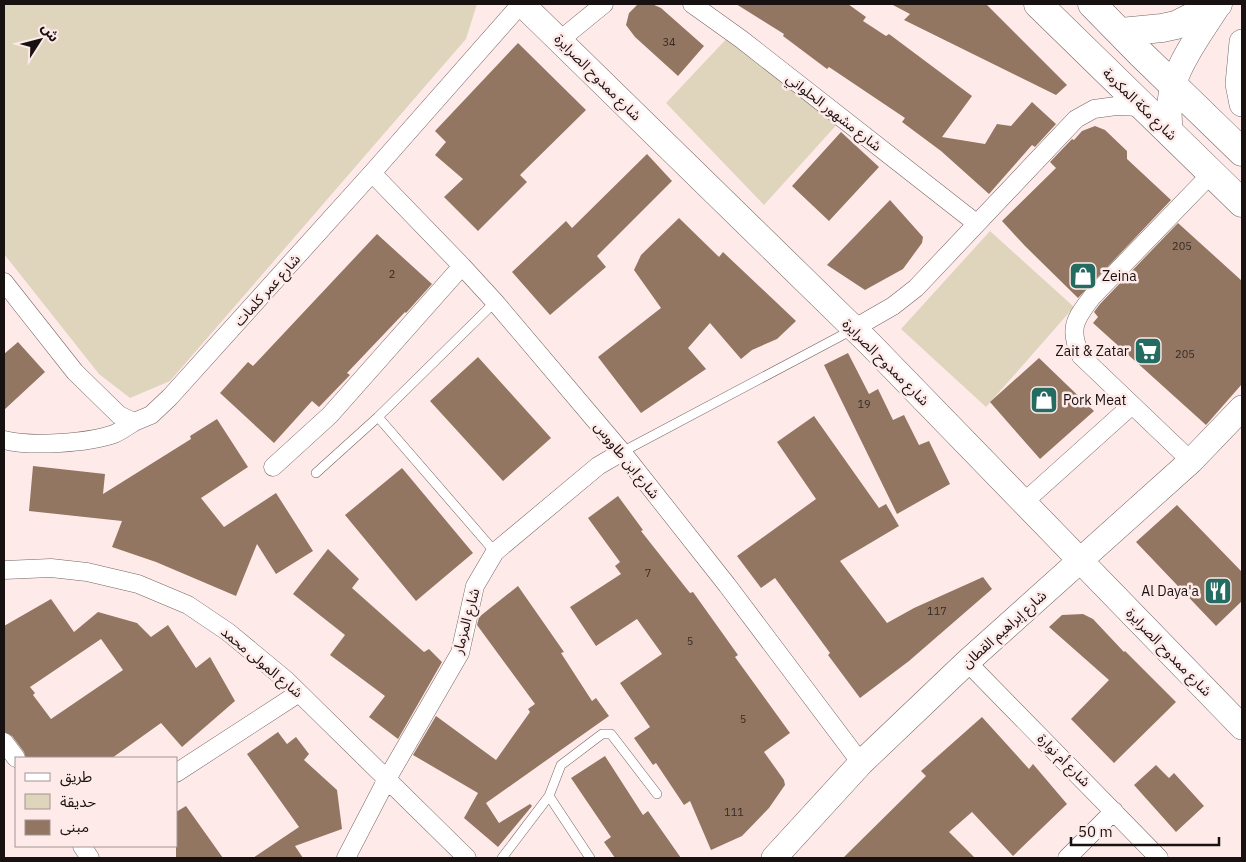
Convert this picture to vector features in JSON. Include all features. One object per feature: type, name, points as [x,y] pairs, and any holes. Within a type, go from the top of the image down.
[{"type":"main road","name":"شارع مكة المكرمة","points":[[1038,4],[1242,204]]},
{"type":"main road","points":[[1092,4],[1242,152]]},
{"type":"main road","points":[[1121,32],[1176,25],[1219,4]]},
{"type":"street","name":"شارع ممدوح الصرايرة","points":[[522,4],[875,349],[1242,727]]},
{"type":"street","name":"شارع عمر كلمات","points":[[4,440],[36,443],[88,441],[116,433],[134,422],[151,415],[170,397],[372,174],[522,4]]},
{"type":"street","points":[[560,40],[604,4]]},
{"type":"street","name":"شارع مشهور الحلواني","points":[[692,4],[741,39],[976,223]]},
{"type":"street","points":[[1171,135],[1168,110],[1173,84],[1187,54],[1219,4]]},
{"type":"street","points":[[1242,42],[1238,84],[1242,104]]},
{"type":"street","points":[[853,329],[893,306],[916,288],[1076,119],[1094,109],[1116,106],[1142,107]]},
{"type":"street","name":"شارع ابن طاووس","points":[[372,174],[495,302],[622,452],[727,585],[862,763]]},
{"type":"street","points":[[1191,461],[1081,356],[1075,342],[1074,326],[1080,313],[1092,297],[1211,174]]},
{"type":"street","points":[[273,467],[330,415],[462,266]]},
{"type":"street","points":[[4,282],[74,372],[118,416],[134,422]]},
{"type":"street","points":[[1023,503],[1132,405]]},
{"type":"street","name":"شارع إبراهيم القطان","points":[[774,858],[862,763],[967,662],[1191,461],[1242,408]]},
{"type":"street","name":"شارع المزمار","points":[[346,858],[387,779],[460,653],[474,586],[495,552],[598,466],[622,452]]},
{"type":"street","name":"شارع المولى محمد","points":[[4,570],[51,568],[87,572],[138,584],[188,605],[228,632],[286,680],[467,858]]},
{"type":"street","name":"شارع أم نوارة","points":[[967,662],[1159,858]]},
{"type":"street","points":[[178,772],[299,693]]},
{"type":"street","points":[[4,742],[15,757]]},
{"type":"street","points":[[1067,858],[1114,811]]},
{"type":"street","points":[[83,847],[90,858]]},
{"type":"lane","points":[[316,473],[378,417],[495,302]]},
{"type":"lane","points":[[622,452],[853,329]]},
{"type":"lane","points":[[378,417],[495,552]]},
{"type":"lane","points":[[502,858],[549,796],[561,764],[602,734],[611,734],[657,794]]},
{"type":"lane","points":[[549,796],[590,858]]},
{"type":"green space","points":[[4,4],[477,4],[466,39],[170,381],[130,398],[99,374],[4,254]]},
{"type":"green space","points":[[731,34],[840,121],[764,205],[666,103]]},
{"type":"green space","points":[[990,231],[1074,307],[986,407],[901,329]]},
{"type":"building","points":[[638,4],[652,4],[661,8],[704,46],[678,76],[635,37],[626,25],[629,13]]},
{"type":"building","points":[[736,4],[848,4],[866,17],[863,21],[886,36],[889,34],[972,96],[942,137],[985,144],[997,124],[1011,126],[1032,102],[1056,124],[1035,147],[1032,145],[989,194],[941,151],[902,122],[905,118],[829,67],[827,69],[783,36],[784,34]]},
{"type":"building","points":[[891,4],[986,4],[1067,85],[1056,95],[904,20],[910,14]]},
{"type":"building","points":[[518,43],[586,110],[520,175],[527,182],[478,231],[444,197],[463,179],[435,155],[446,142],[435,131]]},
{"type":"building","points":[[1095,126],[1105,130],[1127,151],[1127,159],[1171,200],[1078,298],[1002,221],[1056,168],[1050,162],[1072,139],[1074,140],[1082,131]]},
{"type":"building","points":[[841,132],[879,167],[829,221],[792,186]]},
{"type":"building","points":[[647,154],[672,181],[597,256],[606,267],[550,315],[512,272],[566,221],[572,228]]},
{"type":"building","points":[[890,200],[923,237],[922,243],[903,269],[865,290],[827,265]]},
{"type":"building","points":[[679,218],[719,257],[723,252],[796,321],[777,339],[752,350],[741,359],[710,323],[688,348],[706,369],[641,413],[598,357],[661,308],[634,270],[641,255]]},
{"type":"building","points":[[1178,223],[1242,281],[1242,384],[1206,425],[1093,323],[1098,317],[1094,312],[1100,304]]},
{"type":"building","points":[[377,234],[432,284],[347,373],[350,375],[319,407],[312,401],[274,443],[220,393],[248,362],[253,366]]},
{"type":"building","points":[[18,342],[45,372],[4,410],[4,354]]},
{"type":"building","points":[[848,353],[869,394],[878,389],[893,420],[904,415],[919,445],[929,441],[950,484],[897,514],[824,365]]},
{"type":"building","points":[[478,357],[551,438],[503,481],[430,401]]},
{"type":"building","points":[[1039,358],[1094,411],[1040,459],[990,402]]},
{"type":"building","points":[[814,416],[879,508],[886,504],[899,526],[840,561],[887,623],[914,608],[983,577],[992,589],[909,661],[860,698],[828,655],[830,653],[775,578],[761,588],[737,556],[816,499],[777,442]]},
{"type":"building","points":[[217,419],[248,467],[201,498],[224,527],[276,493],[313,551],[276,574],[257,544],[236,596],[156,562],[112,547],[122,521],[29,511],[33,466],[105,474],[103,494],[191,439],[190,436]]},
{"type":"building","points":[[402,468],[473,553],[416,601],[345,515]]},
{"type":"building","points":[[618,496],[643,530],[641,531],[690,593],[693,592],[738,655],[735,657],[790,733],[764,752],[784,780],[785,785],[769,808],[742,836],[711,850],[690,801],[684,805],[656,763],[653,765],[634,738],[650,727],[620,683],[662,654],[637,619],[596,646],[570,607],[621,574],[615,566],[620,562],[588,518]]},
{"type":"building","points":[[1177,505],[1242,572],[1242,601],[1216,626],[1136,542]]},
{"type":"building","points":[[328,549],[359,579],[352,588],[424,652],[429,649],[442,662],[398,739],[369,717],[385,696],[330,655],[345,635],[293,594]]},
{"type":"building","points":[[518,586],[564,652],[561,653],[592,701],[596,698],[609,716],[486,803],[499,823],[530,804],[532,806],[498,847],[464,818],[478,793],[413,755],[436,716],[496,760],[530,712],[528,709],[535,704],[477,625],[479,617]]},
{"type":"building","points":[[51,599],[74,632],[98,612],[137,623],[151,637],[168,625],[196,668],[210,657],[235,701],[182,747],[161,723],[113,757],[26,757],[12,736],[4,732],[4,626]],"holes":[[[101,639],[123,670],[51,719],[33,695],[35,693],[30,687]]]},
{"type":"building","points":[[1083,614],[1093,619],[1176,702],[1114,763],[1071,719],[1109,680],[1049,627],[1062,615]]},
{"type":"building","points":[[982,717],[1029,769],[1033,764],[1067,804],[1013,856],[972,812],[949,832],[975,858],[843,858],[926,776],[921,771]]},
{"type":"building","points":[[278,732],[287,744],[296,737],[309,754],[304,760],[337,790],[342,829],[295,846],[303,858],[253,858],[299,827],[247,754]]},
{"type":"building","points":[[605,756],[643,815],[648,811],[681,858],[615,858],[604,842],[611,837],[571,778]]},
{"type":"building","points":[[1156,765],[1169,778],[1174,773],[1204,806],[1176,832],[1134,785]]},
{"type":"building","points":[[186,806],[223,858],[176,858],[176,847],[178,847],[178,811]]},
{"type":"place","name":"Zeina","points":[[1083,276]]},
{"type":"place","name":"Zait & Zatar","points":[[1148,351]]},
{"type":"place","name":"Pork Meat","points":[[1044,400]]},
{"type":"place","name":"Al Daya'a","points":[[1218,591]]}]
